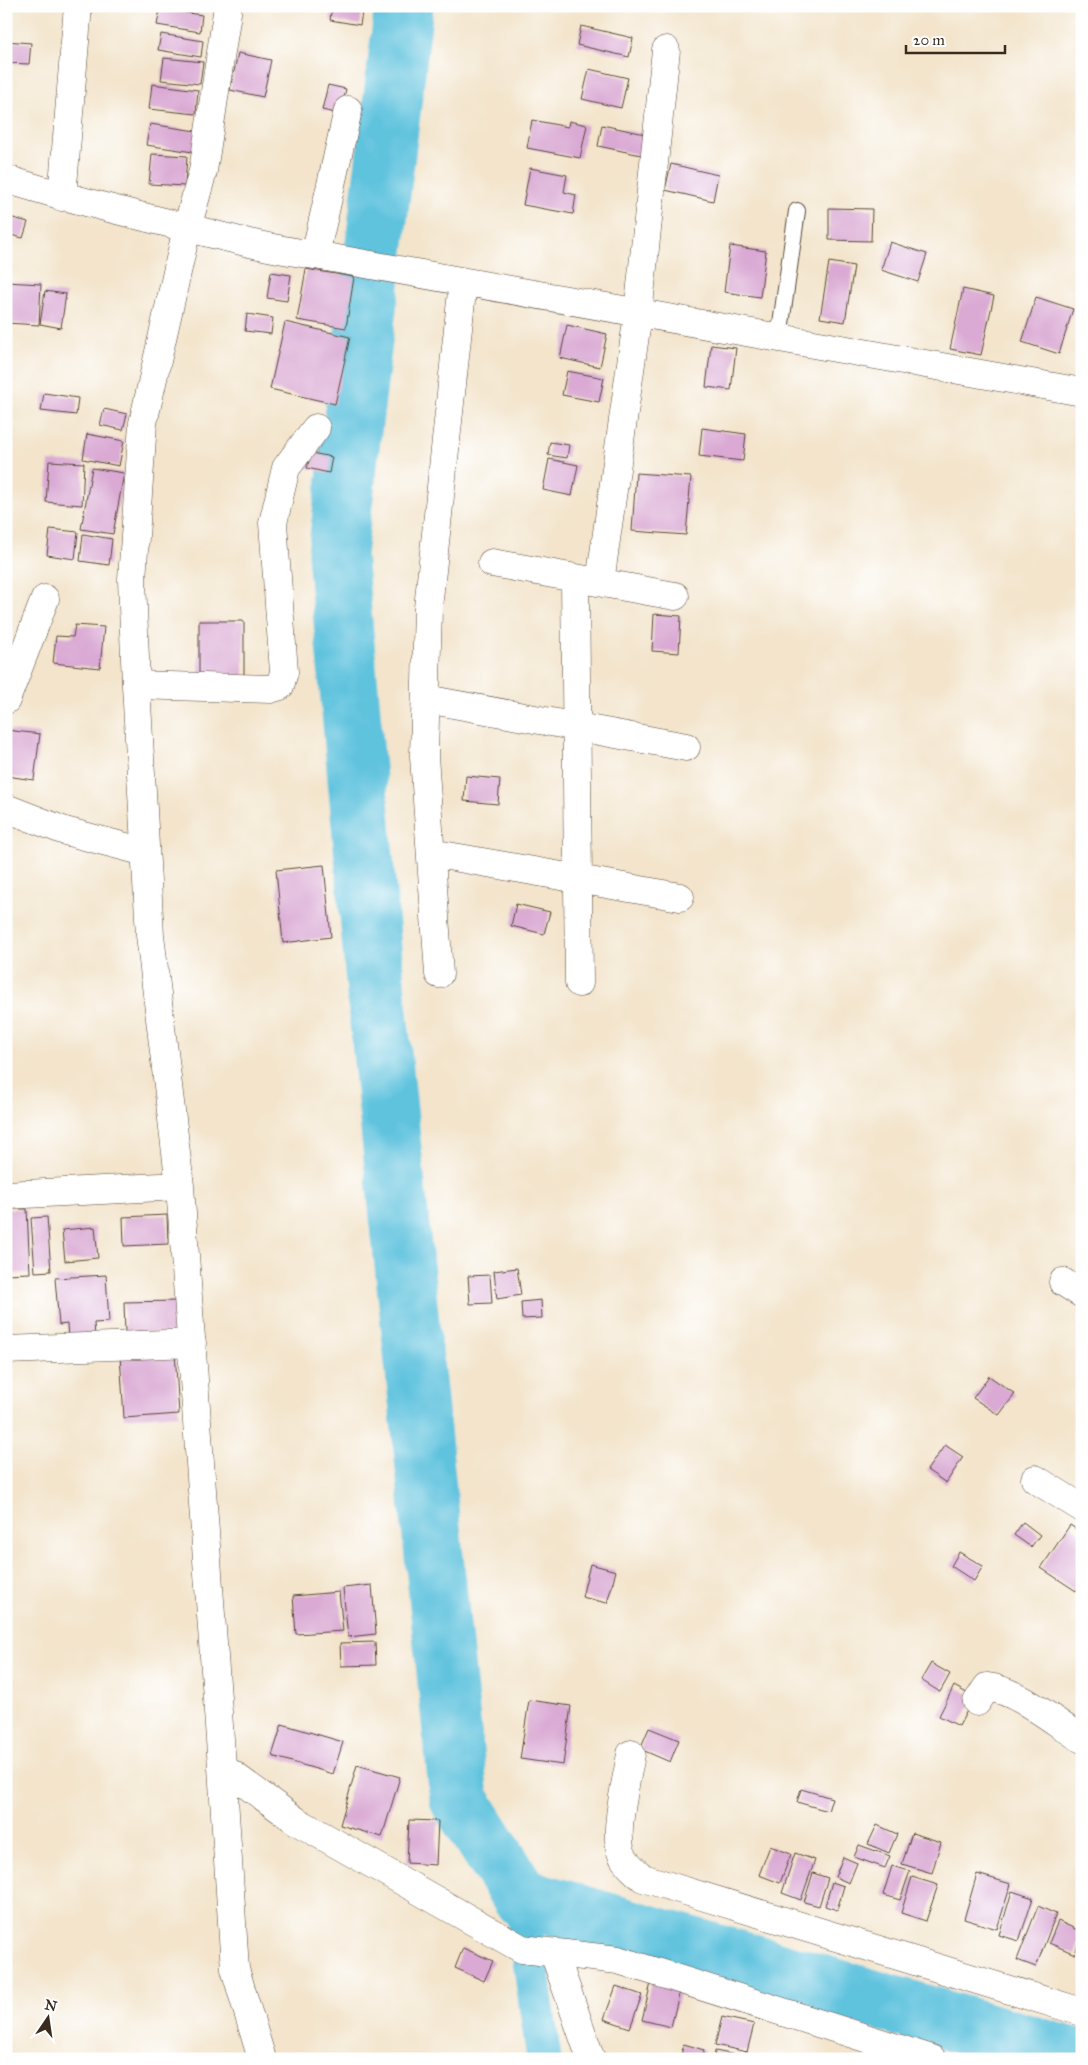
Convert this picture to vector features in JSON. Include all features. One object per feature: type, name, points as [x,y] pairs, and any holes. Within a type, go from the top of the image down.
[{"type":"street","points":[[62,197],[78,6]]},
{"type":"street","points":[[228,6],[203,171],[187,228],[143,423],[132,579],[150,935],[180,1186],[235,1969],[262,2059]]},
{"type":"street","points":[[579,983],[576,726],[588,580],[638,314],[666,50]]},
{"type":"street","points":[[314,255],[348,110]]},
{"type":"street","points":[[6,179],[62,197],[273,250],[314,255],[638,314],[1080,388]]},
{"type":"street","points":[[440,974],[424,756],[428,608],[453,281]]},
{"type":"street","points":[[136,685],[270,689],[280,686],[284,672],[273,523],[286,468],[316,428]]},
{"type":"street","points":[[492,563],[675,596]]},
{"type":"street","points":[[6,700],[45,599]]},
{"type":"street","points":[[426,699],[686,747]]},
{"type":"street","points":[[6,808],[66,831],[145,852]]},
{"type":"street","points":[[431,853],[680,897]]},
{"type":"street","points":[[6,1195],[180,1186]]},
{"type":"street","points":[[6,1350],[192,1343]]},
{"type":"street","points":[[1035,1479],[1082,1508]]},
{"type":"street","points":[[977,1702],[987,1687],[998,1688],[1019,1699],[1082,1740]]},
{"type":"street","points":[[631,1754],[619,1830],[620,1849],[627,1863],[643,1878],[1082,2012]]},
{"type":"street","points":[[222,1767],[298,1822],[522,1949],[618,1960],[932,2059]]},
{"type":"street","points":[[554,1952],[592,2059]]},
{"type":"lane","points":[[779,338],[797,211]]},
{"type":"building","points":[[332,6],[363,6],[360,25],[330,20]]},
{"type":"building","points":[[160,9],[202,15],[200,32],[157,25]]},
{"type":"building","points":[[581,26],[633,38],[629,57],[577,45]]},
{"type":"building","points":[[161,34],[203,41],[201,57],[158,50]]},
{"type":"building","points":[[6,41],[31,43],[29,64],[6,63]]},
{"type":"building","points":[[238,53],[271,60],[263,97],[230,90]]},
{"type":"building","points":[[164,58],[203,62],[200,84],[161,80]]},
{"type":"building","points":[[589,69],[628,78],[621,108],[582,99]]},
{"type":"building","points":[[152,84],[198,90],[196,114],[149,109]]},
{"type":"building","points":[[328,85],[346,89],[340,114],[322,110]]},
{"type":"building","points":[[532,120],[568,127],[569,121],[587,125],[580,158],[527,148]]},
{"type":"building","points":[[150,124],[196,131],[193,152],[146,145]]},
{"type":"building","points":[[602,125],[645,134],[641,155],[598,146]]},
{"type":"building","points":[[152,154],[187,156],[185,186],[149,184]]},
{"type":"building","points":[[671,164],[718,175],[713,201],[665,190]]},
{"type":"building","points":[[530,168],[567,175],[564,192],[576,195],[573,214],[523,205]]},
{"type":"building","points":[[829,208],[872,209],[871,241],[829,240]]},
{"type":"building","points":[[6,216],[28,222],[23,238],[6,234]]},
{"type":"building","points":[[890,242],[927,254],[918,282],[881,270]]},
{"type":"building","points":[[730,246],[766,251],[760,297],[724,292]]},
{"type":"building","points":[[829,262],[854,266],[845,322],[820,318]]},
{"type":"building","points":[[306,269],[354,277],[346,328],[297,320]]},
{"type":"building","points":[[271,272],[291,275],[287,301],[267,298]]},
{"type":"building","points":[[6,282],[41,284],[39,325],[6,323]]},
{"type":"building","points":[[963,289],[994,296],[981,355],[950,349]]},
{"type":"building","points":[[45,291],[66,294],[61,328],[40,324]]},
{"type":"building","points":[[1036,297],[1073,309],[1059,354],[1022,342]]},
{"type":"building","points":[[247,314],[273,318],[271,334],[245,331]]},
{"type":"building","points":[[285,322],[350,337],[335,404],[270,389]]},
{"type":"building","points":[[567,325],[607,334],[600,367],[560,358]]},
{"type":"building","points":[[711,345],[736,348],[731,390],[706,387]]},
{"type":"building","points":[[567,371],[604,378],[599,402],[562,395]]},
{"type":"building","points":[[44,393],[78,398],[76,415],[41,411]]},
{"type":"building","points":[[104,409],[127,414],[123,430],[100,425]]},
{"type":"building","points":[[702,428],[746,434],[743,461],[699,456]]},
{"type":"building","points":[[87,434],[124,441],[119,466],[83,459]]},
{"type":"building","points":[[550,442],[569,445],[567,458],[548,455]]},
{"type":"building","points":[[311,453],[332,457],[329,473],[307,468]]},
{"type":"building","points":[[549,459],[578,465],[572,496],[543,490]]},
{"type":"building","points":[[49,461],[84,463],[82,505],[46,502]]},
{"type":"building","points":[[92,468],[124,473],[113,534],[81,529]]},
{"type":"building","points":[[636,473],[691,477],[686,535],[632,531]]},
{"type":"building","points":[[50,529],[78,532],[75,559],[47,555]]},
{"type":"building","points":[[83,534],[112,539],[109,565],[80,561]]},
{"type":"building","points":[[654,614],[681,616],[679,653],[652,651]]},
{"type":"building","points":[[199,621],[244,621],[244,676],[199,675]]},
{"type":"building","points":[[75,625],[104,627],[100,668],[53,663],[56,636],[73,637]]},
{"type":"building","points":[[6,730],[40,734],[34,780],[6,776]]},
{"type":"building","points":[[466,776],[500,779],[498,804],[464,801]]},
{"type":"building","points":[[324,865],[331,937],[283,943],[276,870]]},
{"type":"building","points":[[516,904],[550,912],[544,934],[511,926]]},
{"type":"building","points":[[6,1209],[27,1209],[30,1273],[6,1274]]},
{"type":"building","points":[[167,1215],[168,1244],[124,1246],[123,1217]]},
{"type":"building","points":[[47,1217],[51,1271],[35,1272],[31,1218]]},
{"type":"building","points":[[95,1227],[98,1258],[65,1261],[62,1230]]},
{"type":"building","points":[[517,1268],[521,1295],[497,1299],[494,1271]]},
{"type":"building","points":[[106,1275],[109,1322],[94,1323],[95,1338],[68,1340],[67,1324],[59,1325],[55,1278]]},
{"type":"building","points":[[490,1275],[492,1303],[470,1304],[468,1276]]},
{"type":"building","points":[[541,1300],[542,1318],[522,1319],[521,1302]]},
{"type":"building","points":[[177,1301],[177,1332],[125,1333],[124,1302]]},
{"type":"building","points":[[175,1351],[179,1414],[124,1418],[120,1355]]},
{"type":"building","points":[[989,1376],[1015,1394],[999,1415],[973,1398]]},
{"type":"building","points":[[945,1445],[963,1457],[946,1483],[927,1470]]},
{"type":"building","points":[[1023,1522],[1040,1535],[1031,1547],[1014,1535]]},
{"type":"building","points":[[1070,1525],[1082,1533],[1082,1582],[1076,1591],[1041,1568]]},
{"type":"building","points":[[959,1552],[983,1566],[974,1581],[951,1566]]},
{"type":"building","points":[[590,1564],[616,1571],[607,1603],[582,1597]]},
{"type":"building","points":[[372,1585],[376,1634],[348,1637],[343,1588]]},
{"type":"building","points":[[339,1592],[343,1631],[296,1634],[293,1596]]},
{"type":"building","points":[[375,1642],[376,1665],[341,1666],[340,1643]]},
{"type":"building","points":[[931,1663],[950,1674],[940,1692],[921,1680]]},
{"type":"building","points":[[954,1686],[974,1697],[959,1726],[939,1716]]},
{"type":"building","points":[[529,1700],[571,1706],[563,1765],[520,1759]]},
{"type":"building","points":[[282,1724],[343,1742],[333,1774],[272,1756]]},
{"type":"building","points":[[649,1728],[679,1740],[670,1762],[640,1749]]},
{"type":"building","points":[[357,1765],[400,1777],[382,1837],[340,1825]]},
{"type":"building","points":[[801,1789],[832,1798],[828,1811],[797,1802]]},
{"type":"building","points":[[409,1820],[438,1821],[436,1865],[407,1863]]},
{"type":"building","points":[[877,1825],[897,1834],[889,1853],[868,1844]]},
{"type":"building","points":[[912,1833],[941,1842],[932,1873],[902,1864]]},
{"type":"building","points":[[859,1845],[890,1856],[885,1868],[854,1857]]},
{"type":"building","points":[[770,1846],[791,1854],[780,1883],[759,1875]]},
{"type":"building","points":[[795,1853],[815,1860],[801,1900],[782,1893]]},
{"type":"building","points":[[843,1857],[857,1863],[849,1883],[835,1877]]},
{"type":"building","points":[[892,1866],[910,1871],[900,1900],[883,1895]]},
{"type":"building","points":[[813,1873],[828,1878],[819,1906],[804,1902]]},
{"type":"building","points":[[977,1874],[1011,1884],[997,1929],[964,1919]]},
{"type":"building","points":[[912,1877],[938,1885],[926,1921],[901,1913]]},
{"type":"building","points":[[832,1882],[844,1886],[837,1910],[825,1906]]},
{"type":"building","points":[[1012,1891],[1033,1898],[1019,1941],[999,1935]]},
{"type":"building","points":[[1038,1906],[1056,1914],[1036,1967],[1017,1960]]},
{"type":"building","points":[[1058,1921],[1082,1932],[1075,1954],[1049,1943]]},
{"type":"building","points":[[463,1948],[493,1961],[484,1981],[455,1968]]},
{"type":"building","points":[[651,1983],[680,1990],[671,2027],[642,2020]]},
{"type":"building","points":[[616,1986],[642,1995],[630,2028],[604,2019]]},
{"type":"building","points":[[722,2017],[754,2024],[747,2052],[715,2045]]},
{"type":"building","points":[[684,2044],[704,2050],[701,2059],[680,2059]]},
{"type":"building","points":[[715,2051],[746,2057],[746,2059],[714,2059]]},
{"type":"waterway","points":[[404,6],[337,554],[376,993],[459,1799],[521,1897],[1080,2059]]},
{"type":"waterway","points":[[521,1897],[544,2059]]}]
